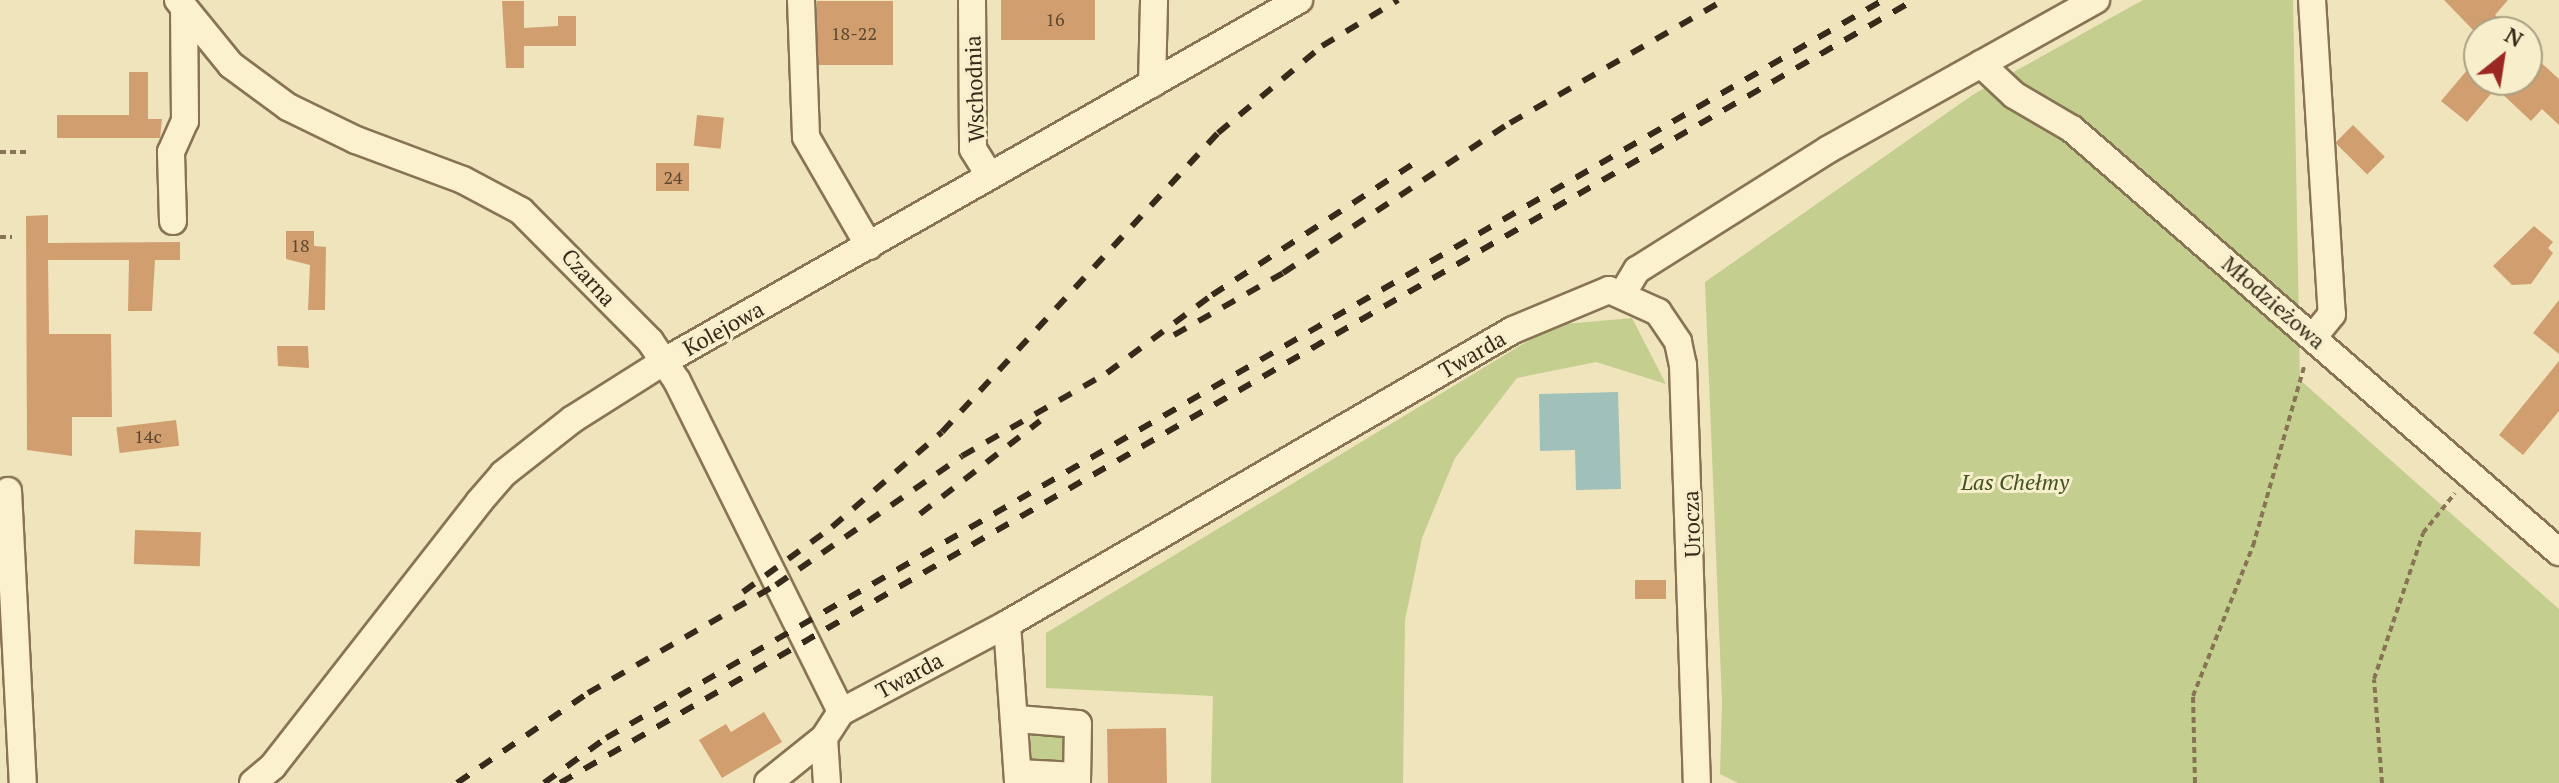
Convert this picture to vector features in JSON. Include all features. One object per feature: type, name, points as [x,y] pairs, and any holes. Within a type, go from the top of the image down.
[{"type":"street","points":[[801,0],[806,137],[869,246]]},
{"type":"street","name":"Wschodnia","points":[[972,0],[973,149],[989,175]]},
{"type":"street","points":[[1152,84],[1154,0]]},
{"type":"street","name":"Kolejowa","points":[[253,783],[273,766],[503,474],[573,419],[663,362],[1299,0]]},
{"type":"street","points":[[1623,293],[1637,270],[1829,149],[2096,0]]},
{"type":"street","points":[[2312,0],[2332,314],[2314,336]]},
{"type":"street","points":[[173,221],[171,152],[185,121],[181,5]]},
{"type":"street","name":"Czarna","points":[[181,5],[231,65],[288,107],[356,140],[463,180],[537,223],[663,362],[841,712]]},
{"type":"street","name":"Młodzieżowa","points":[[1981,64],[2014,95],[2072,129],[2314,336],[2559,552]]},
{"type":"street","name":"Twarda","points":[[841,712],[1007,624],[1513,330],[1597,292],[1623,293]]},
{"type":"street","name":"Urocza","points":[[1623,293],[1649,306],[1668,324],[1683,365],[1697,783]]},
{"type":"street","points":[[8,491],[23,783]]},
{"type":"street","points":[[1007,624],[1017,719],[1018,778],[1077,779],[1078,724],[1017,719]]},
{"type":"street","points":[[768,783],[824,738],[841,712]]},
{"type":"street","points":[[824,738],[827,783]]},
{"type":"path","points":[[0,152],[27,152]]},
{"type":"path","points":[[0,237],[12,237]]},
{"type":"path","points":[[2195,783],[2193,696],[2253,546],[2314,336]]},
{"type":"path","points":[[2382,783],[2374,679],[2423,533],[2471,474]]},
{"type":"green space","name":"Las Chełmy","points":[[2143,0],[2293,0],[2300,380],[2559,609],[2559,783],[1738,783],[1720,774],[1722,702],[1705,282],[1974,94]]},
{"type":"green space","points":[[1632,318],[1666,384],[1596,362],[1517,378],[1455,458],[1422,538],[1405,620],[1403,783],[1211,783],[1213,696],[1046,688],[1046,633],[1554,325]]},
{"type":"green space","points":[[1031,730],[1064,732],[1062,765],[1029,763]]},
{"type":"water","points":[[1618,392],[1621,489],[1576,490],[1575,450],[1540,451],[1539,394]]},
{"type":"building","points":[[1001,0],[1095,0],[1095,40],[1001,40]]},
{"type":"building","points":[[2444,0],[2508,0],[2496,16],[2463,16],[2463,20]]},
{"type":"building","points":[[502,1],[524,1],[524,28],[558,26],[558,16],[576,16],[576,46],[524,46],[524,68],[506,68]]},
{"type":"building","points":[[817,1],[893,1],[893,65],[817,65]]},
{"type":"building","points":[[2543,64],[2559,79],[2559,125],[2542,109],[2531,121],[2504,96],[2543,96]]},
{"type":"building","points":[[129,72],[148,72],[148,119],[162,119],[160,138],[57,138],[57,115],[129,115]]},
{"type":"building","points":[[2463,75],[2463,96],[2489,96],[2467,122],[2441,101]]},
{"type":"building","points":[[697,115],[724,118],[721,149],[694,146]]},
{"type":"building","points":[[2353,125],[2385,157],[2367,174],[2335,143]]},
{"type":"building","points":[[656,163],[689,163],[689,191],[656,191]]},
{"type":"building","points":[[48,215],[48,243],[180,242],[180,260],[155,260],[152,311],[128,311],[129,260],[48,260],[49,334],[111,334],[112,417],[72,417],[72,456],[27,450],[26,216]]},
{"type":"building","points":[[2534,226],[2553,242],[2548,248],[2553,253],[2531,284],[2512,285],[2493,266]]},
{"type":"building","points":[[286,231],[314,231],[314,246],[326,247],[325,310],[308,310],[310,265],[286,259]]},
{"type":"building","points":[[2559,300],[2559,354],[2533,333]]},
{"type":"building","points":[[277,346],[308,346],[309,368],[278,366]]},
{"type":"building","points":[[2559,361],[2559,411],[2523,455],[2499,435]]},
{"type":"building","points":[[176,420],[179,446],[120,453],[116,427]]},
{"type":"building","points":[[135,530],[201,532],[200,566],[134,564]]},
{"type":"building","points":[[1635,580],[1666,580],[1666,599],[1635,599]]},
{"type":"building","points":[[764,712],[782,742],[722,778],[699,740],[726,724],[731,732]]},
{"type":"building","points":[[1166,728],[1167,783],[1108,783],[1107,729]]},
{"type":"railway","points":[[743,592],[832,527],[942,432],[1218,133],[1322,46],[1398,0]]},
{"type":"railway","points":[[1174,335],[1283,273],[1510,123],[1724,0]]},
{"type":"railway","points":[[544,783],[606,738],[1883,0]]},
{"type":"railway","points":[[560,783],[1914,0]]},
{"type":"railway","points":[[457,783],[588,693],[776,585],[962,456],[1107,373],[1212,295],[1416,162]]},
{"type":"railway","points":[[920,514],[1040,421]]}]
